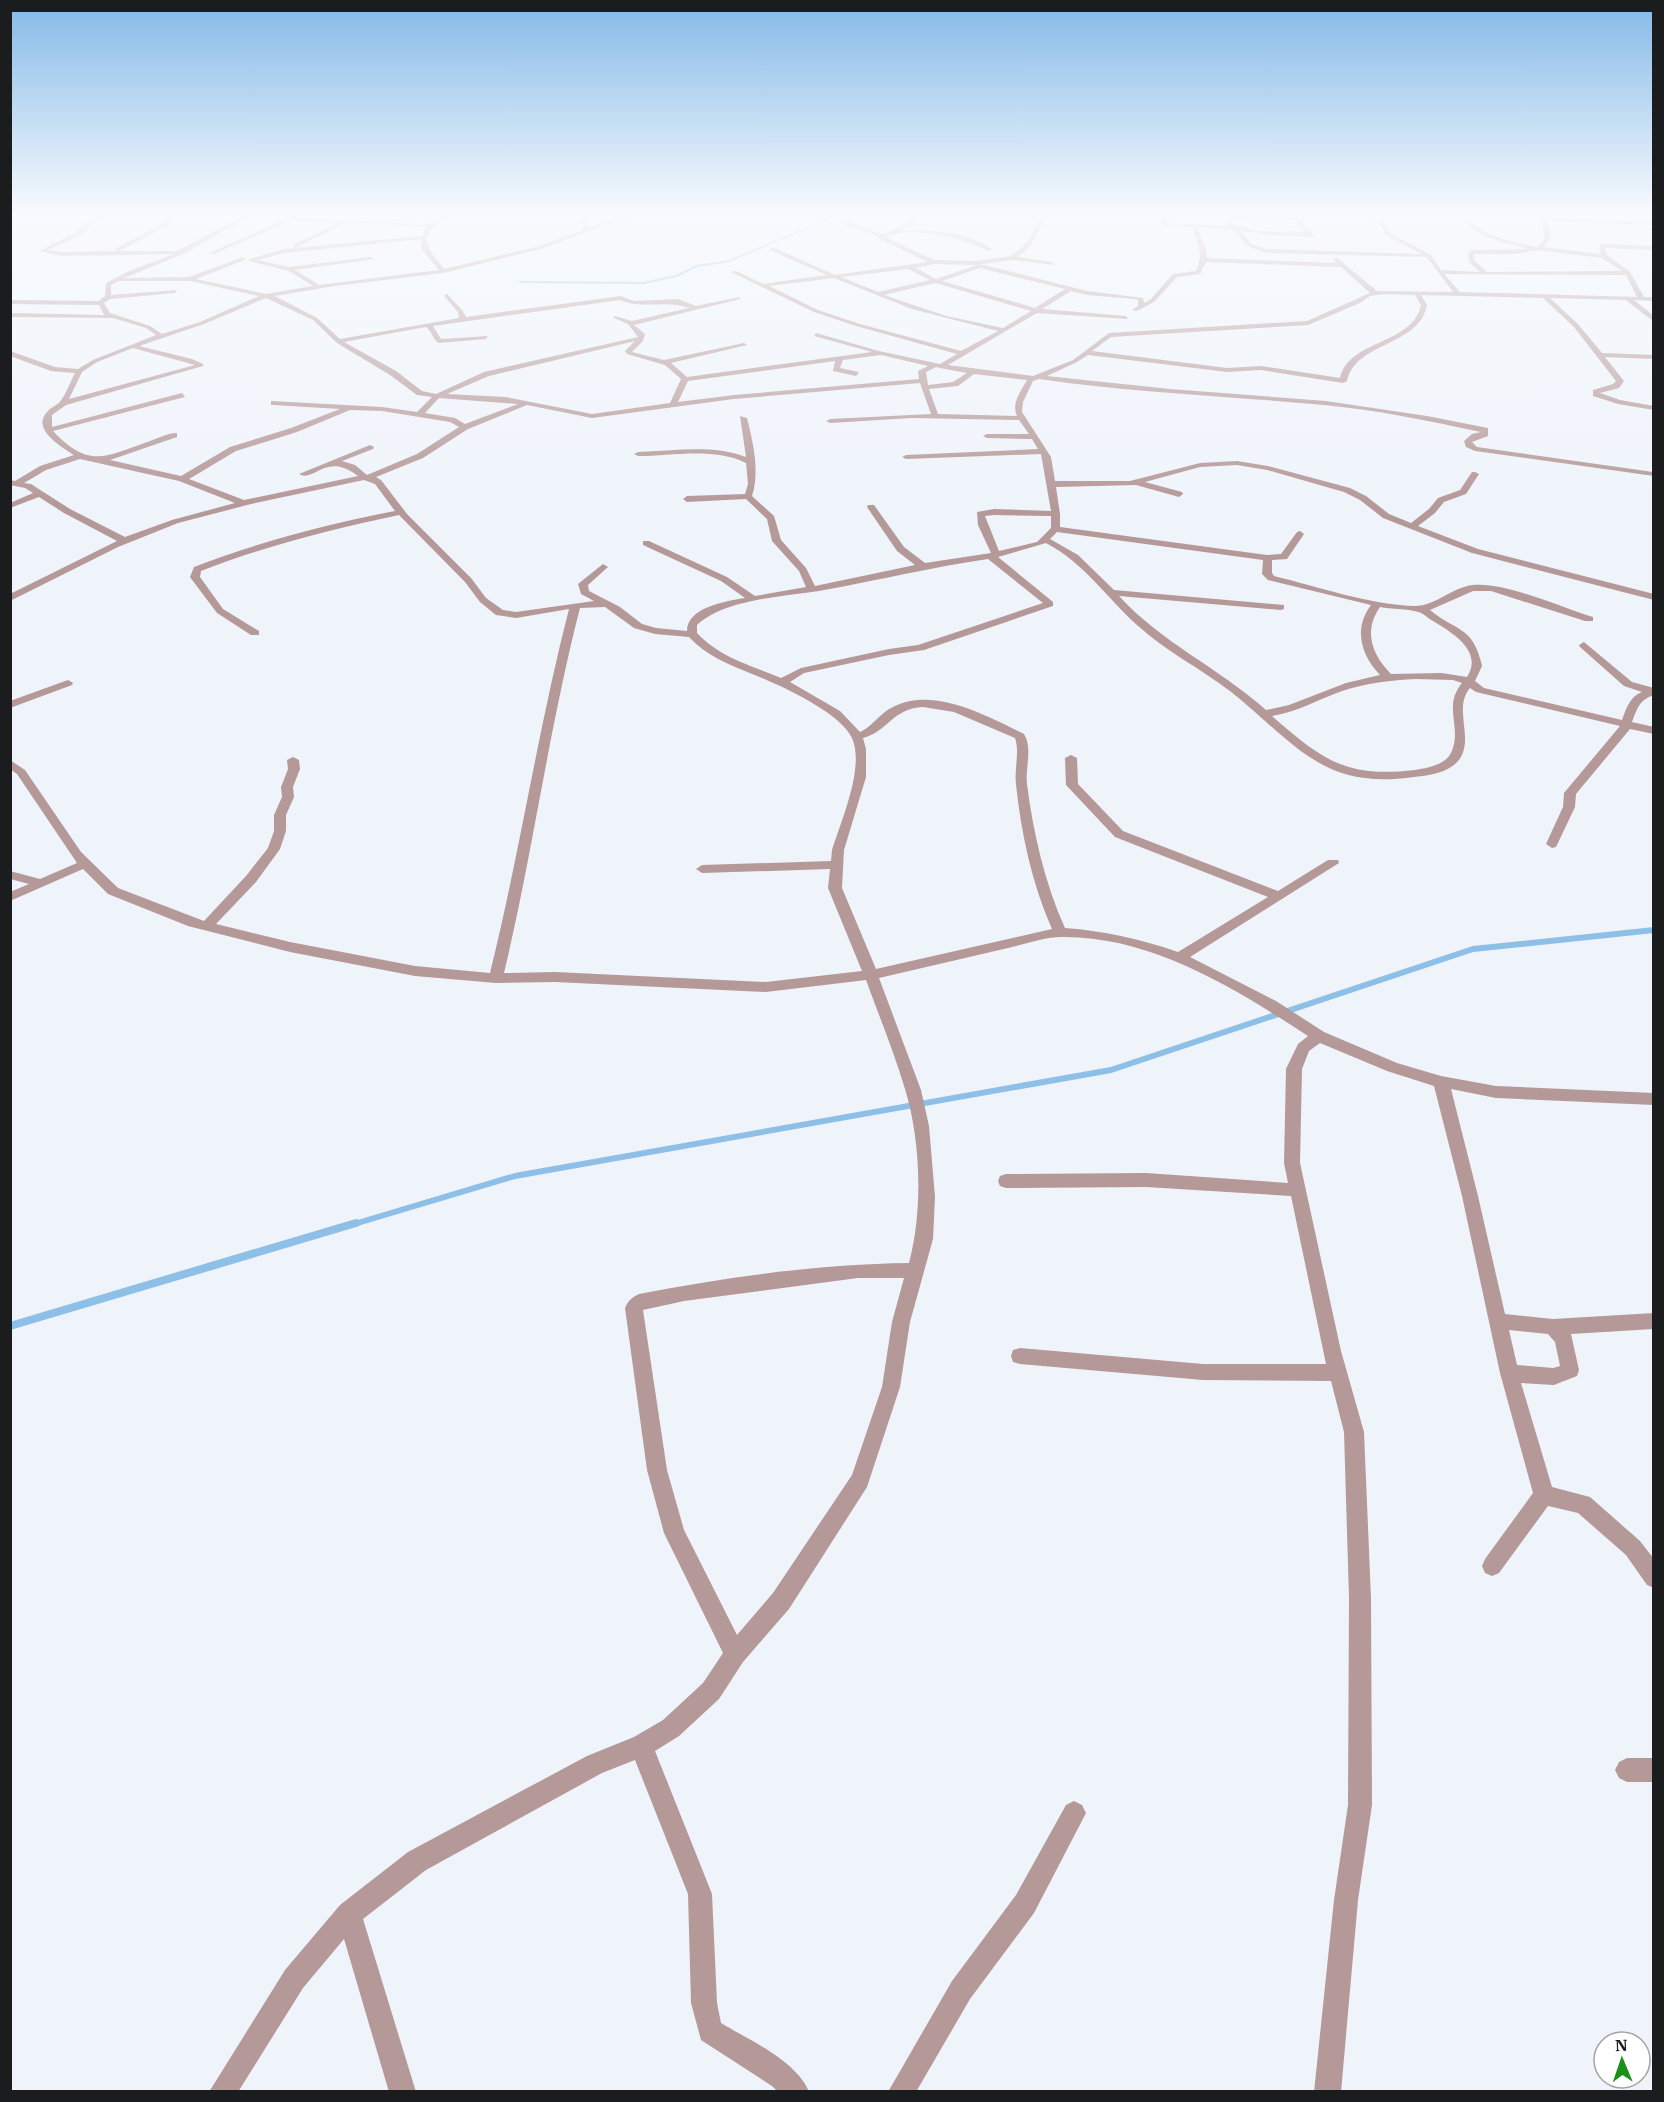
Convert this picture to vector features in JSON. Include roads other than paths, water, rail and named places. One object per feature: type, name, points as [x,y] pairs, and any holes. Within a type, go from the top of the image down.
[{"type":"street","points":[[106,310],[110,317]]},
{"type":"street","points":[[63,403],[79,371],[95,361],[232,310]]},
{"type":"street","points":[[298,310],[315,319],[339,341],[393,373],[420,393],[437,396],[485,397],[592,416],[673,404],[924,384],[956,384],[973,372]]},
{"type":"street","points":[[459,310],[463,319]]},
{"type":"street","points":[[339,341],[463,319],[530,310]]},
{"type":"street","points":[[616,317],[632,323],[693,310]]},
{"type":"street","points":[[814,310],[858,325],[962,353]]},
{"type":"street","points":[[923,310],[1004,330]]},
{"type":"street","points":[[935,416],[922,371],[928,366],[951,362],[962,353],[989,340],[1038,310]]},
{"type":"street","points":[[1039,310],[1126,318]]},
{"type":"street","points":[[222,2091],[294,1979],[349,1914],[417,1861],[596,1764],[641,1746],[671,1728],[711,1691],[735,1653],[781,1601],[860,1480],[891,1387],[902,1322],[924,1239],[927,1197],[921,1126],[913,1090],[872,975],[835,888],[838,850],[860,777],[860,749],[857,736],[836,713],[782,682],[718,656],[703,646],[692,634],[692,624],[705,612],[753,599],[923,566],[993,556],[1040,544],[1046,540],[1055,529],[1056,514],[1044,451],[1018,412],[1025,386],[1034,377],[1058,369],[1089,353],[1135,310]]},
{"type":"street","points":[[1109,335],[1308,323],[1341,310]]},
{"type":"street","points":[[1089,353],[1227,370],[1261,368],[1343,381],[1347,367],[1366,352],[1408,331],[1420,321],[1423,310]]},
{"type":"street","points":[[1561,310],[1602,355],[1620,381],[1616,386],[1596,392],[1596,394],[1618,402],[1653,408]]},
{"type":"street","points":[[10,315],[110,317],[148,327],[160,336]]},
{"type":"street","points":[[632,323],[630,325],[642,334],[628,353],[650,361],[671,363],[680,370],[685,379]]},
{"type":"street","points":[[429,326],[434,329],[439,341],[486,337]]},
{"type":"street","points":[[816,335],[881,353],[973,372],[1170,391],[1326,402],[1427,418],[1485,430],[1485,434],[1475,436],[1468,441],[1469,446],[1475,449],[1653,474]]},
{"type":"street","points":[[419,415],[437,396],[487,374],[641,338]]},
{"type":"street","points":[[665,362],[744,345]]},
{"type":"street","points":[[132,346],[190,360],[201,365],[63,403],[49,414],[48,430],[60,443],[80,456],[183,479],[246,504]]},
{"type":"street","points":[[10,353],[54,369],[79,371]]},
{"type":"street","points":[[685,379],[881,353]]},
{"type":"street","points":[[1602,355],[1653,357]]},
{"type":"street","points":[[840,358],[836,369],[842,373],[856,374]]},
{"type":"street","points":[[673,404],[685,379]]},
{"type":"street","points":[[48,430],[182,395]]},
{"type":"street","points":[[274,402],[382,409],[452,420],[465,427]]},
{"type":"street","points":[[10,598],[50,581],[125,541],[164,525],[246,504],[369,478],[420,456],[465,427],[524,404]]},
{"type":"street","points":[[183,479],[233,449],[294,430],[352,407]]},
{"type":"street","points":[[830,421],[935,416],[1023,418]]},
{"type":"street","points":[[743,418],[750,448],[752,484],[748,496]]},
{"type":"street","points":[[102,460],[174,435]]},
{"type":"street","points":[[987,435],[1036,437]]},
{"type":"street","points":[[303,474],[370,447]]},
{"type":"street","points":[[906,457],[1044,451]]},
{"type":"street","points":[[638,454],[727,453],[743,456],[750,462]]},
{"type":"street","points":[[14,482],[43,468],[80,456]]},
{"type":"street","points":[[336,462],[352,467],[378,482],[401,512],[468,579],[483,600],[500,613],[516,615],[604,603]]},
{"type":"street","points":[[1049,484],[1138,483],[1200,465],[1237,463],[1269,468],[1347,490],[1363,498],[1386,516],[1475,551],[1653,597]]},
{"type":"street","points":[[1412,526],[1432,511],[1441,500],[1463,492],[1475,474]]},
{"type":"street","points":[[14,482],[40,493],[68,512],[125,541]]},
{"type":"street","points":[[1138,483],[1179,494]]},
{"type":"street","points":[[10,506],[40,493]]},
{"type":"street","points":[[687,499],[748,496],[771,518],[777,540],[803,570],[812,589]]},
{"type":"street","points":[[871,507],[900,549],[923,566]]},
{"type":"street","points":[[255,633],[227,616],[213,604],[195,577],[197,569],[228,557],[332,526],[401,512]]},
{"type":"street","points":[[782,682],[801,671],[889,652],[920,648],[1050,604],[993,556],[980,514],[994,512],[1056,514]]},
{"type":"street","points":[[1055,529],[1267,558],[1284,557],[1300,534]]},
{"type":"street","points":[[1046,540],[1081,560],[1139,622],[1166,644],[1215,675],[1264,713],[1282,732],[1322,762],[1361,777],[1404,775],[1443,768],[1457,753],[1460,732],[1457,705],[1460,690],[1469,683],[1477,667],[1472,643],[1461,633],[1423,609]]},
{"type":"street","points":[[646,543],[724,579],[753,599]]},
{"type":"street","points":[[1267,558],[1269,564],[1267,574],[1271,578],[1377,604],[1423,609],[1462,591],[1479,587],[1502,591],[1590,619]]},
{"type":"street","points":[[603,567],[583,584],[584,592],[618,609],[638,626],[655,631],[692,634]]},
{"type":"street","points":[[1113,593],[1281,607]]},
{"type":"street","points":[[1377,604],[1365,621],[1366,640],[1375,666],[1388,677]]},
{"type":"street","points":[[496,978],[525,853],[560,658],[575,606]]},
{"type":"street","points":[[1584,645],[1628,684],[1640,690],[1652,691]]},
{"type":"street","points":[[1264,713],[1275,713],[1315,700],[1338,689],[1388,677],[1436,676],[1460,678],[1480,690],[1653,731]]},
{"type":"street","points":[[10,705],[69,683]]},
{"type":"street","points":[[1552,844],[1569,807],[1570,793],[1627,725],[1632,706],[1641,696],[1652,691]]},
{"type":"street","points":[[857,736],[871,731],[894,710],[902,706],[922,703],[959,711],[1020,736],[1023,744],[1021,781],[1024,801],[1044,896],[1060,932]]},
{"type":"street","points":[[1071,758],[1071,785],[1081,792],[1103,819],[1119,834],[1279,897]]},
{"type":"street","points":[[207,926],[251,879],[274,849],[280,831],[280,815],[288,797],[287,787],[294,769],[293,760]]},
{"type":"street","points":[[10,763],[21,772],[76,855],[113,891],[133,901],[207,926],[290,947],[415,971],[496,978],[555,977],[766,987],[872,975],[1060,932],[1098,935],[1135,942],[1179,957],[1271,1005],[1319,1036],[1392,1067],[1441,1082],[1497,1092],[1653,1099]]},
{"type":"street","points":[[1179,957],[1333,863]]},
{"type":"street","points":[[10,897],[85,864]]},
{"type":"street","points":[[702,869],[837,865]]},
{"type":"street","points":[[10,875],[41,883]]},
{"type":"street","points":[[1319,1036],[1303,1048],[1294,1069],[1292,1163],[1338,1373],[1354,1432],[1360,1598],[1360,1805],[1346,1899],[1327,2091]]},
{"type":"street","points":[[1441,1082],[1470,1196],[1509,1373],[1544,1495]]},
{"type":"street","points":[[1006,1181],[1146,1180],[1298,1190]]},
{"type":"street","points":[[735,1653],[674,1533],[657,1470],[634,1308],[639,1302],[695,1292],[858,1271],[915,1270]]},
{"type":"street","points":[[1498,1321],[1553,1327],[1653,1321]]},
{"type":"street","points":[[1509,1373],[1554,1377],[1570,1370],[1564,1339],[1553,1327]]},
{"type":"street","points":[[1020,1356],[1203,1372],[1338,1373]]},
{"type":"street","points":[[1492,1566],[1544,1495]]},
{"type":"street","points":[[1544,1495],[1583,1504],[1633,1548],[1653,1578]]},
{"type":"street","points":[[641,1746],[700,1894],[704,2003],[710,2031],[782,2076],[796,2091]]},
{"type":"street","points":[[1627,1770],[1653,1770]]},
{"type":"street","points":[[901,2091],[961,1990],[1025,1904],[1074,1813]]},
{"type":"street","points":[[349,1914],[403,2091]]},
{"type":"waterway","points":[[351,1225],[515,1176],[1111,1070],[1473,949],[1654,930]]},
{"type":"waterway","points":[[10,1326],[356,1223]]}]
